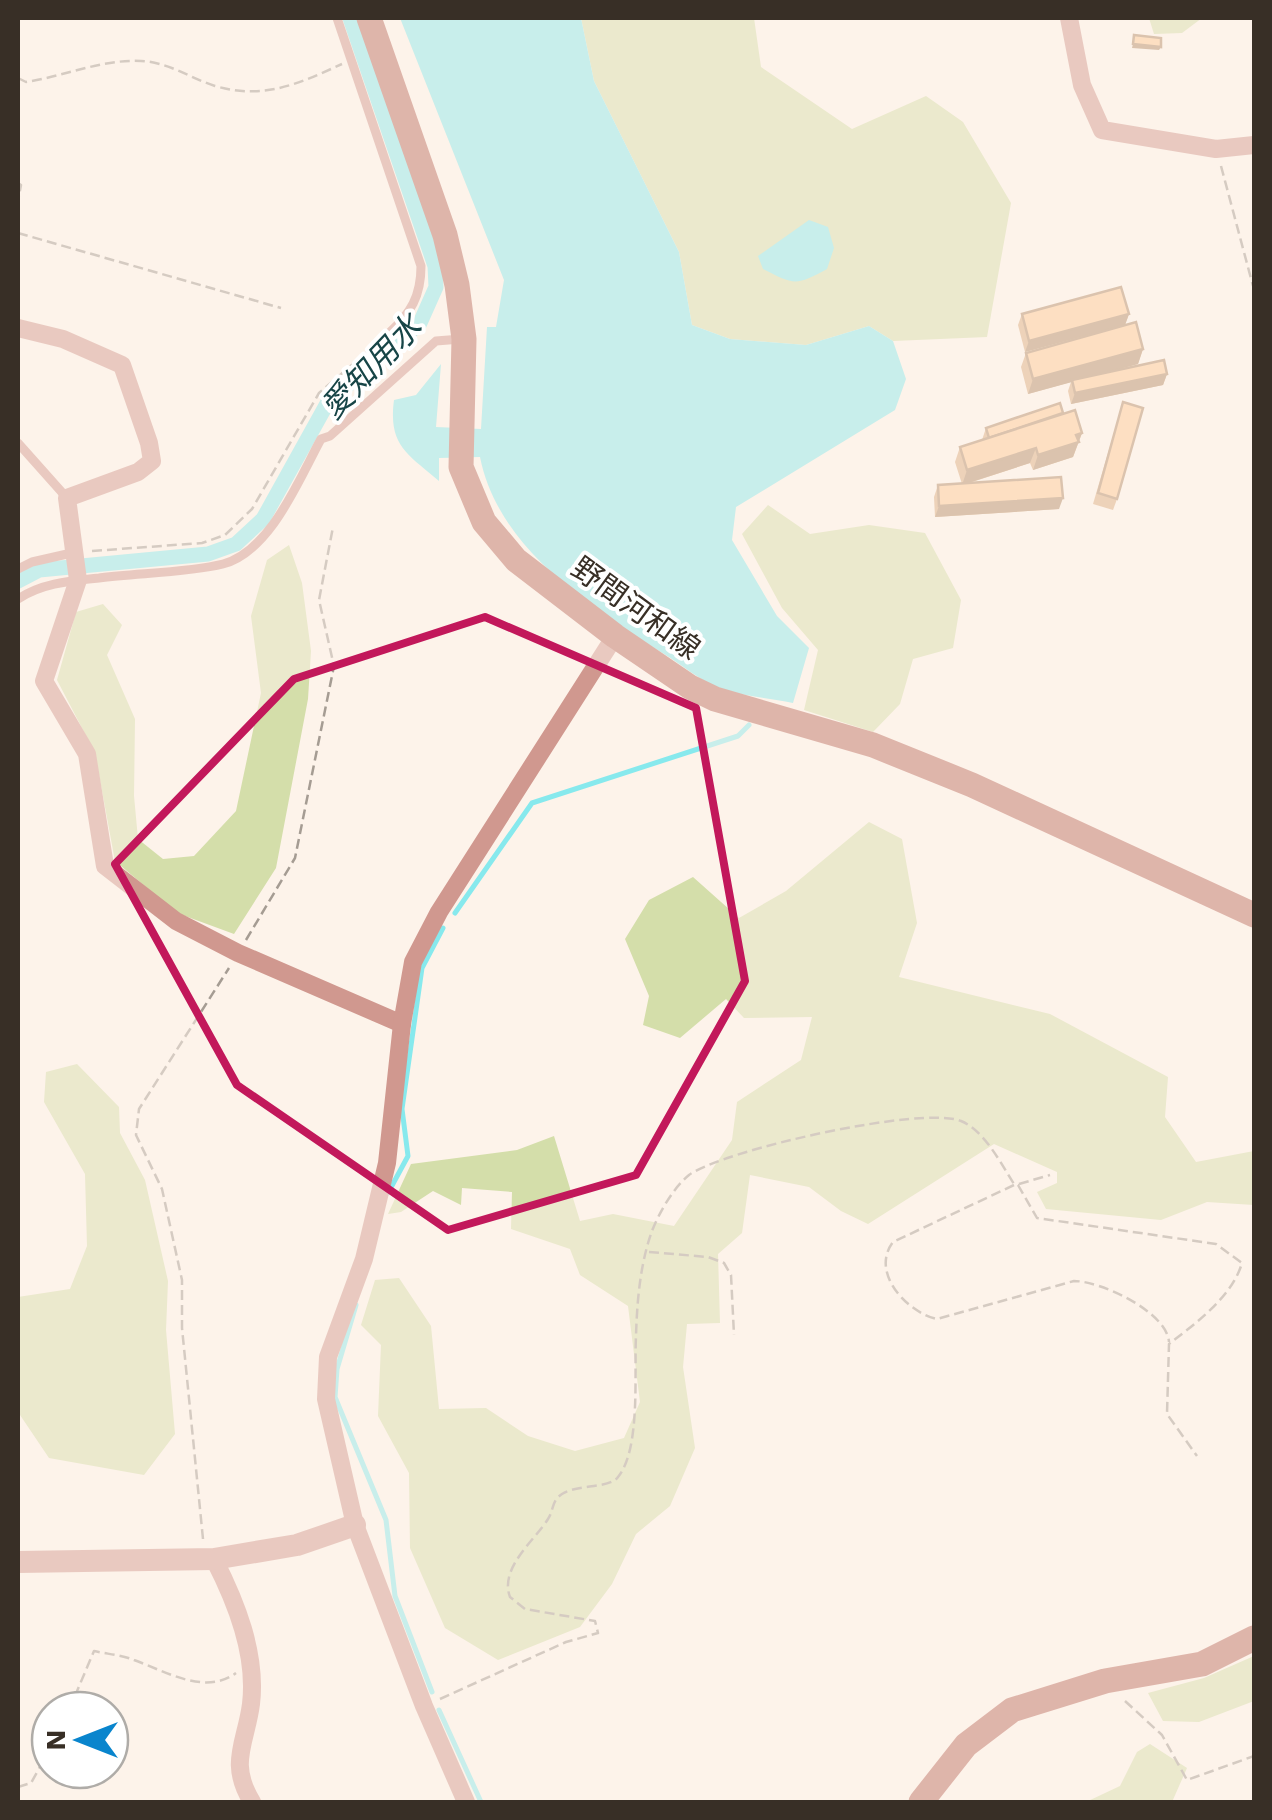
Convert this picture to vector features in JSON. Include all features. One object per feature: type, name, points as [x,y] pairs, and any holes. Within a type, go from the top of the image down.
[{"type":"main road","name":"野間河和線","points":[[369,18],[445,236],[457,285],[464,339],[461,467],[484,522],[516,560],[615,636],[690,687],[715,699],[873,745],[1254,914]]},
{"type":"main road","points":[[921,1802],[966,1744],[1012,1710],[1104,1681],[1202,1664],[1254,1638]]},
{"type":"street","points":[[1069,18],[1082,86],[1102,130],[1216,148],[1254,144]]},
{"type":"street","points":[[18,328],[64,338],[122,365],[152,461],[138,472],[67,498],[78,580],[44,681],[87,754],[105,866],[176,920],[238,953],[402,1024]]},
{"type":"street","points":[[466,1802],[424,1706],[355,1525],[326,1398],[328,1357],[364,1260],[387,1162],[413,962],[439,912],[615,636]]},
{"type":"street","points":[[18,1562],[214,1559],[297,1545],[355,1525]]},
{"type":"street","points":[[214,1559],[236,1601],[250,1664],[251,1703],[237,1756],[244,1790],[252,1802]]},
{"type":"lane","points":[[336,18],[420,266],[421,286],[409,315],[390,333]]},
{"type":"lane","points":[[18,598],[34,588],[78,580],[225,564],[252,548],[277,519],[321,439],[330,436],[436,342],[464,339]]},
{"type":"lane","points":[[18,443],[67,498]]},
{"type":"lane","points":[[18,569],[76,552]]},
{"type":"path","points":[[18,78],[26,82],[117,62],[144,61],[217,86],[276,91],[351,60]]},
{"type":"path","points":[[1216,148],[1253,286]]},
{"type":"path","points":[[18,183],[18,201]]},
{"type":"path","points":[[18,233],[281,308]]},
{"type":"path","points":[[76,552],[202,542],[225,535],[252,509],[318,393],[390,333]]},
{"type":"path","points":[[214,1559],[202,1537],[182,1328],[182,1280],[162,1188],[136,1135],[139,1110],[295,858],[334,666],[319,600],[333,527]]},
{"type":"path","points":[[424,1706],[566,1642],[598,1633],[595,1621],[525,1609],[510,1597],[508,1578],[531,1538],[549,1519],[554,1499],[588,1484],[610,1484],[620,1476],[634,1436],[640,1281],[652,1231],[670,1198],[688,1176],[698,1171],[730,1157],[876,1122],[959,1120],[975,1130],[1037,1218],[1216,1244],[1242,1263],[1238,1276],[1202,1318],[1169,1344]]},
{"type":"path","points":[[1050,1174],[1022,1181],[894,1242],[886,1251],[884,1264],[902,1299],[937,1320],[1074,1281],[1100,1285],[1164,1324],[1169,1344],[1167,1414],[1197,1456]]},
{"type":"path","points":[[647,1252],[724,1262],[731,1276],[734,1335]]},
{"type":"path","points":[[78,1690],[94,1652],[130,1658],[183,1681],[227,1680],[250,1664]]},
{"type":"path","points":[[1104,1681],[1162,1735],[1187,1780],[1254,1756]]},
{"type":"highlighted area","points":[[485,617],[696,708],[745,981],[636,1175],[448,1230],[237,1085],[115,864],[294,679]]},
{"type":"green space","points":[[581,18],[754,18],[761,67],[852,129],[926,96],[963,122],[1011,203],[987,337],[893,341],[869,326],[806,345],[730,339],[692,325],[679,252],[594,81]]},
{"type":"green space","points":[[1149,18],[1202,18],[1182,33],[1154,34]]},
{"type":"green space","points":[[768,505],[810,534],[869,525],[925,533],[961,600],[953,648],[913,659],[900,704],[873,732],[804,710],[818,650],[782,608],[742,534]]},
{"type":"green space","points":[[289,545],[302,583],[311,651],[308,699],[276,868],[234,934],[177,913],[115,861],[95,753],[57,680],[76,612],[103,604],[122,625],[107,655],[135,719],[138,839],[163,859],[194,856],[236,811],[261,693],[251,616],[267,560]]},
{"type":"green space","points":[[869,822],[902,839],[917,923],[899,977],[1050,1014],[1168,1077],[1165,1117],[1196,1162],[1254,1151],[1254,1205],[1207,1202],[1161,1220],[1046,1209],[1037,1192],[1057,1183],[1057,1172],[994,1144],[868,1224],[841,1211],[809,1187],[750,1175],[742,1233],[718,1254],[720,1323],[687,1324],[683,1367],[695,1448],[670,1506],[636,1534],[612,1584],[580,1627],[498,1660],[445,1628],[410,1548],[409,1473],[378,1416],[381,1345],[361,1325],[375,1280],[399,1278],[431,1326],[439,1409],[486,1408],[528,1436],[575,1451],[624,1438],[640,1402],[628,1306],[580,1275],[570,1249],[511,1229],[512,1192],[462,1188],[461,1205],[433,1191],[401,1212],[388,1214],[411,1164],[517,1150],[554,1136],[580,1221],[613,1214],[674,1226],[732,1140],[737,1102],[801,1060],[812,1017],[744,1018],[726,999],[680,1038],[643,1025],[649,996],[625,939],[649,900],[693,877],[739,918],[786,891]]},
{"type":"green space","points":[[77,1064],[119,1107],[120,1133],[145,1180],[168,1281],[166,1330],[175,1434],[144,1475],[49,1458],[18,1412],[18,1297],[70,1289],[87,1246],[85,1174],[44,1102],[46,1072]]},
{"type":"green space","points":[[1254,1656],[1254,1701],[1199,1722],[1163,1721],[1148,1693],[1204,1678]]},
{"type":"green space","points":[[1150,1744],[1187,1768],[1172,1802],[1086,1802],[1120,1786],[1137,1752]]},
{"type":"water","points":[[400,18],[581,18],[594,81],[679,252],[692,325],[730,339],[806,345],[869,326],[893,341],[906,379],[895,410],[736,507],[732,540],[777,616],[809,648],[793,703],[717,687],[636,636],[578,595],[527,547],[490,490],[480,457],[439,458],[439,481],[397,439],[394,400],[416,395],[441,364],[436,427],[481,429],[487,327],[496,327],[504,280]]},
{"type":"water","points":[[809,220],[828,227],[834,248],[827,269],[795,281],[763,269],[758,256]]},
{"type":"building","points":[[1134,35],[1161,38],[1161,47],[1133,44]]},
{"type":"building","points":[[1121,287],[1129,314],[1029,341],[1022,314]]},
{"type":"building","points":[[1136,322],[1143,349],[1033,379],[1026,353]]},
{"type":"building","points":[[1164,360],[1167,374],[1075,393],[1072,380]]},
{"type":"building","points":[[1123,402],[1143,408],[1117,499],[1098,493]]},
{"type":"building","points":[[1060,403],[1063,413],[989,438],[986,428]]},
{"type":"building","points":[[1075,410],[1082,433],[1076,435],[1079,442],[1038,455],[1036,448],[967,470],[960,447]]},
{"type":"building","points":[[1061,477],[1063,498],[939,506],[938,485]]},
{"type":"waterway","name":"愛知用水","points":[[18,581],[39,570],[208,554],[236,544],[263,519],[328,402],[420,323],[436,287],[435,266],[350,18]]},
{"type":"waterway","points":[[455,913],[532,803],[738,736],[749,725]]},
{"type":"waterway","points":[[388,1193],[408,1156],[402,1109],[422,968],[443,928]]},
{"type":"waterway","points":[[356,1305],[337,1369],[335,1397],[386,1520],[395,1596],[432,1692]]},
{"type":"waterway","points":[[439,1710],[481,1802]]}]
